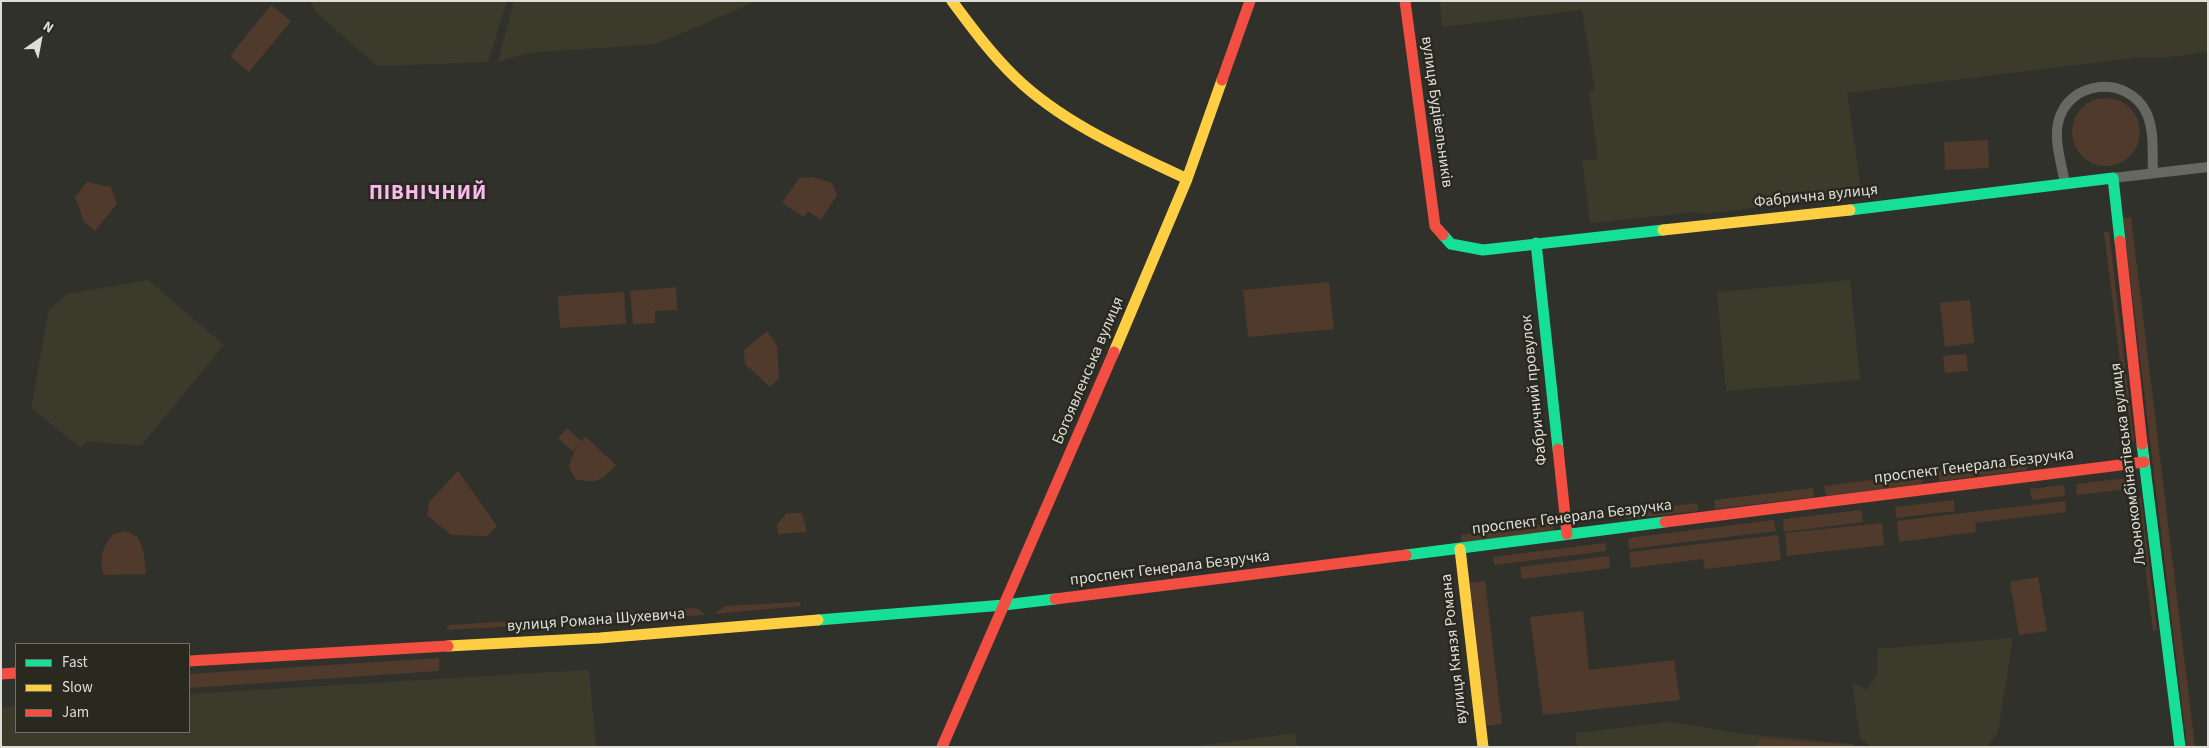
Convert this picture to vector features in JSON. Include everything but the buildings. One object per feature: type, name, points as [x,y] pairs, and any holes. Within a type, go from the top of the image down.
[{"type":"street","points":[[952,1],[1016,78],[1042,99],[1062,114],[1135,154],[1187,179]]},
{"type":"street","name":"Богоявленська вулиця","points":[[942,747],[1187,179],[1250,1]]},
{"type":"street","name":"вулиця Будівельників","points":[[1405,1],[1435,226]]},
{"type":"street","points":[[2065,184],[2057,137],[2058,121],[2065,106],[2077,94],[2100,86],[2109,86],[2124,91],[2143,107],[2151,130],[2153,173]]},
{"type":"street","name":"Фабрична вулиця","points":[[1435,226],[1451,244],[1483,250],[1536,242],[1857,209],[2208,167]]},
{"type":"street","name":"Льонокомбінатівська вулиця","points":[[2113,178],[2144,462],[2180,747]]},
{"type":"street","name":"Фабричний провулок","points":[[1536,242],[1567,534]]},
{"type":"street","name":"проспект Генерала Безручка","points":[[1004,606],[2144,462]]},
{"type":"street","name":"вулиця Князя Романа","points":[[1460,549],[1483,747]]},
{"type":"street","name":"вулиця Романа Шухевича","points":[[190,662],[600,638],[1004,606]]},
{"type":"street","points":[[1,674],[15,673]]},
{"type":"shaded area","points":[[310,1],[507,1],[488,62],[377,66],[316,12]]},
{"type":"shaded area","points":[[514,1],[757,1],[656,44],[527,53],[498,62]]},
{"type":"shaded area","points":[[1440,1],[2208,1],[2208,52],[2161,58],[2141,57],[1847,93],[1862,195],[1704,214],[1696,212],[1590,223],[1582,160],[1598,159],[1589,91],[1595,90],[1582,10],[1442,27]]},
{"type":"shaded area","points":[[271,5],[291,21],[249,72],[230,56]]},
{"type":"shaded area","points":[[2106,98],[2119,101],[2130,108],[2137,119],[2140,132],[2137,145],[2130,156],[2119,163],[2106,166],[2093,163],[2082,156],[2075,145],[2072,132],[2075,119],[2082,108],[2093,101]]},
{"type":"shaded area","points":[[1988,140],[1989,168],[1945,170],[1944,142]]},
{"type":"shaded area","points":[[813,177],[832,183],[837,195],[821,220],[808,211],[804,217],[782,203],[799,178]]},
{"type":"shaded area","points":[[87,182],[111,187],[117,204],[95,231],[84,222],[75,197]]},
{"type":"shaded area","points":[[2131,217],[2195,747],[2187,747],[2123,218]]},
{"type":"shaded area","points":[[2104,232],[2109,232],[2134,441],[2130,441]]},
{"type":"shaded area","points":[[148,280],[224,345],[141,446],[87,441],[81,448],[31,408],[49,309],[68,294]]},
{"type":"shaded area","points":[[1850,280],[1860,380],[1726,391],[1717,292]]},
{"type":"shaded area","points":[[1329,282],[1334,329],[1248,337],[1243,290]]},
{"type":"shaded area","points":[[676,287],[677,310],[655,311],[655,323],[633,324],[630,291]]},
{"type":"shaded area","points":[[624,292],[626,324],[560,328],[558,296]]},
{"type":"shaded area","points":[[1970,300],[1974,343],[1945,347],[1940,303]]},
{"type":"shaded area","points":[[767,331],[777,346],[779,378],[770,387],[745,364],[744,350]]},
{"type":"shaded area","points":[[1966,354],[1968,371],[1945,373],[1943,356]]},
{"type":"shaded area","points":[[567,428],[581,441],[586,437],[616,465],[607,475],[594,481],[575,479],[569,467],[575,449],[580,443],[572,451],[558,438]]},
{"type":"shaded area","points":[[2026,460],[2027,470],[1939,481],[1938,471]]},
{"type":"shaded area","points":[[458,471],[497,526],[487,536],[451,535],[427,515],[429,502]]},
{"type":"shaded area","points":[[1921,474],[1922,484],[1826,496],[1824,486]]},
{"type":"shaded area","points":[[2128,478],[2129,489],[2077,495],[2076,484]]},
{"type":"shaded area","points":[[2064,485],[2065,496],[2032,500],[2030,489]]},
{"type":"shaded area","points":[[1813,488],[1814,497],[1715,509],[1714,500]]},
{"type":"shaded area","points":[[2137,497],[2141,497],[2157,630],[2153,631]]},
{"type":"shaded area","points":[[1954,500],[1955,511],[1896,518],[1895,507]]},
{"type":"shaded area","points":[[2065,501],[2066,512],[1975,523],[1976,532],[1899,542],[1897,521]]},
{"type":"shaded area","points":[[1697,503],[1698,511],[1626,519],[1625,512]]},
{"type":"shaded area","points":[[1861,510],[1863,522],[1784,532],[1783,519]]},
{"type":"shaded area","points":[[787,513],[802,513],[807,532],[778,534],[777,524]]},
{"type":"shaded area","points":[[1774,520],[1776,531],[1629,549],[1628,538]]},
{"type":"shaded area","points":[[1553,523],[1554,531],[1462,543],[1461,535]]},
{"type":"shaded area","points":[[1882,523],[1884,545],[1787,556],[1785,533]]},
{"type":"shaded area","points":[[126,531],[138,537],[144,554],[146,574],[104,575],[101,563],[104,548],[113,534]]},
{"type":"shaded area","points":[[1778,535],[1781,560],[1705,569],[1703,559],[1631,568],[1629,552]]},
{"type":"shaded area","points":[[1605,543],[1606,551],[1494,565],[1493,557]]},
{"type":"shaded area","points":[[1609,556],[1610,568],[1522,579],[1520,567]]},
{"type":"shaded area","points":[[2038,577],[2047,631],[2019,635],[2010,582]]},
{"type":"shaded area","points":[[1485,581],[1502,724],[1486,726],[1470,583]]},
{"type":"shaded area","points":[[800,602],[801,606],[714,614],[725,606]]},
{"type":"shaded area","points":[[696,608],[706,615],[608,621],[607,613]]},
{"type":"shaded area","points":[[1583,611],[1589,670],[1674,660],[1680,700],[1543,715],[1530,617]]},
{"type":"shaded area","points":[[594,616],[594,622],[446,630],[449,625]]},
{"type":"shaded area","points":[[2013,638],[1998,732],[1987,747],[1872,747],[1860,738],[1852,682],[1867,690],[1877,674],[1877,649]]},
{"type":"shaded area","points":[[439,658],[439,671],[190,688],[190,674]]},
{"type":"shaded area","points":[[589,670],[596,747],[1,747],[1,708],[15,706],[15,733],[190,733],[190,694]]},
{"type":"shaded area","points":[[1670,722],[1745,734],[1853,744],[1856,747],[1577,747],[1575,733]]},
{"type":"shaded area","points":[[1295,733],[1297,747],[1189,747],[1252,739]]},
{"type":"shaded area","points":[[1761,738],[1853,745],[1855,747],[1755,747]]},
{"type":"traffic: fast","points":[[1850,210],[2113,178],[2120,241]]},
{"type":"traffic: fast","points":[[1443,235],[1451,244],[1483,250],[1663,230]]},
{"type":"traffic: fast","points":[[1536,243],[1558,449]]},
{"type":"traffic: fast","points":[[2142,444],[2180,747]]},
{"type":"traffic: fast","points":[[1406,555],[1665,522]]},
{"type":"traffic: fast","points":[[818,620],[1055,599]]},
{"type":"traffic: slow","points":[[952,1],[999,60],[1035,94],[1076,123],[1097,135],[1187,179]]},
{"type":"traffic: slow","points":[[1114,352],[1187,179],[1222,80]]},
{"type":"traffic: slow","points":[[1663,230],[1850,210]]},
{"type":"traffic: slow","points":[[1460,549],[1483,747]]},
{"type":"traffic: slow","points":[[448,646],[600,638],[818,620]]},
{"type":"traffic: jam","points":[[1222,80],[1250,1]]},
{"type":"traffic: jam","points":[[1405,1],[1435,226],[1443,235]]},
{"type":"traffic: jam","points":[[2120,241],[2142,444]]},
{"type":"traffic: jam","points":[[942,747],[1114,352]]},
{"type":"traffic: jam","points":[[1558,449],[1567,534]]},
{"type":"traffic: jam","points":[[1665,522],[2144,462]]},
{"type":"traffic: jam","points":[[1055,599],[1406,555]]},
{"type":"traffic: jam","points":[[190,661],[448,646]]},
{"type":"traffic: jam","points":[[1,674],[15,673]]},
{"type":"district","name":"ПІВНІЧНИЙ","points":[[428,194]]}]
